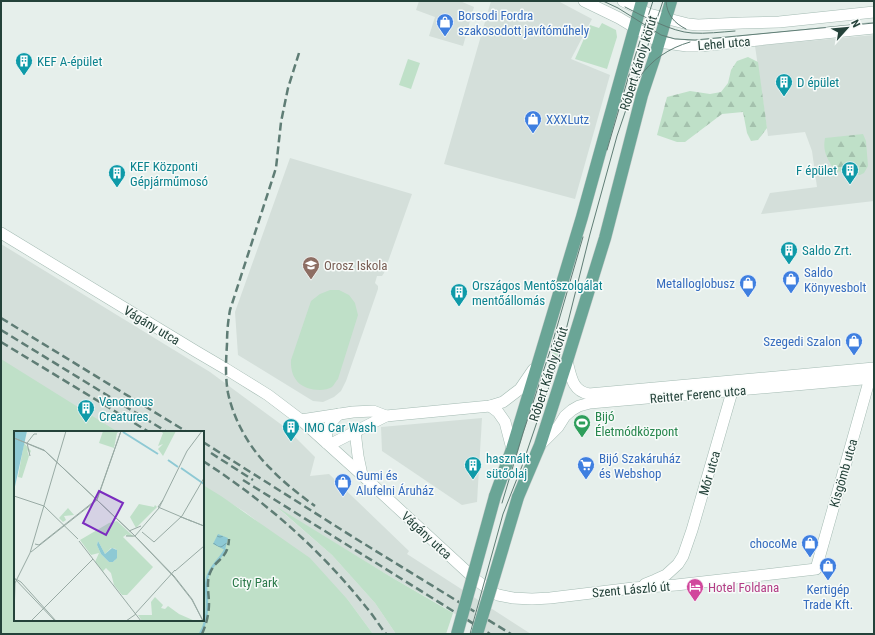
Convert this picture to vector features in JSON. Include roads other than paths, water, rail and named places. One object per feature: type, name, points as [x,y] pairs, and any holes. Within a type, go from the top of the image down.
[{"type":"main road","name":"Róbert Károly körút","points":[[477,634],[482,613],[518,497],[540,445],[606,238],[642,95],[671,1]]},
{"type":"main road","name":"Róbert Károly körút","points":[[457,634],[496,496],[582,217],[641,5]]},
{"type":"street","name":"Lehel utca","points":[[584,1],[619,18],[659,42],[687,46],[700,46],[874,28]]},
{"type":"street","name":"Lehel utca","points":[[623,1],[641,5],[649,14],[688,24],[698,25],[779,22],[874,12]]},
{"type":"street","name":"Vágány utca","points":[[1,233],[197,352],[226,368],[268,395],[301,420],[457,564],[494,593]]},
{"type":"street","points":[[339,414],[329,425],[326,431],[327,443],[335,442],[386,416],[490,406],[503,402],[520,389],[539,360]]},
{"type":"street","name":"Reitter Ferenc utca","points":[[568,361],[570,376],[575,386],[580,392],[589,394],[734,386],[873,374]]},
{"type":"street","name":"Kisgömb utca","points":[[816,569],[873,374]]},
{"type":"street","name":"Reitter Ferenc utca","points":[[540,445],[558,427],[565,416],[572,410],[585,404],[734,386]]},
{"type":"street","name":"Mór utca","points":[[633,588],[666,575],[678,564],[683,556],[734,386]]},
{"type":"street","points":[[490,406],[498,412],[505,422],[512,448]]},
{"type":"street","points":[[301,420],[353,412],[373,412],[386,416]]},
{"type":"street","points":[[355,431],[362,475]]},
{"type":"street","points":[[678,564],[683,580],[690,584]]},
{"type":"street","name":"Szent László út","points":[[494,593],[508,597],[532,599],[633,588],[676,586],[816,569]]},
{"type":"water","points":[[218,534],[228,538],[225,550],[213,544]]},
{"type":"waterway","points":[[200,634],[206,616],[206,585],[208,575],[225,550]]},
{"type":"tram line","points":[[603,1],[618,8],[661,35],[675,39],[695,40],[874,23]]},
{"type":"tram line","points":[[607,150],[653,1]]},
{"type":"tram line","points":[[470,634],[503,514],[522,466],[560,354],[590,234],[617,136],[663,1]]},
{"type":"tram line","points":[[666,1],[672,18],[686,29]]},
{"type":"tram line","points":[[625,7],[658,23],[684,32],[702,33],[735,31]]},
{"type":"tram line","points":[[639,78],[655,60],[668,51],[690,42]]},
{"type":"tram line","points":[[502,503],[550,351],[583,237]]},
{"type":"railway","points":[[299,53],[288,88],[281,122],[276,168],[230,310],[227,331],[226,374],[228,393],[234,414],[256,453],[292,489],[315,506]]},
{"type":"railway","points":[[1,318],[185,431]]},
{"type":"railway","points":[[1,330],[165,431]]},
{"type":"railway","points":[[1,342],[147,431]]},
{"type":"railway","points":[[204,443],[353,537],[511,634]]},
{"type":"railway","points":[[211,453],[253,480]]},
{"type":"railway","points":[[204,462],[270,509],[311,546],[330,565],[369,610],[386,634]]},
{"type":"railway","points":[[243,480],[490,634]]},
{"type":"railway","points":[[202,634],[208,612],[208,585],[210,573],[215,564],[224,555],[229,539]]},
{"type":"place","name":"Borsodi Fordra szakosodott javítóműhely","points":[[445,37]]},
{"type":"place","name":"KEF A-épület","points":[[24,76]]},
{"type":"place","name":"D épület","points":[[784,97]]},
{"type":"place","name":"XXXLutz","points":[[533,134]]},
{"type":"place","name":"F épület","points":[[850,185]]},
{"type":"place","name":"KEF Központi Gépjárműmosó","points":[[117,188]]},
{"type":"place","name":"Saldo Zrt.","points":[[789,265]]},
{"type":"place","name":"Orosz Iskola","points":[[311,280]]},
{"type":"place","name":"Saldo Könyvesbolt","points":[[791,294]]},
{"type":"place","name":"Metalloglobusz","points":[[748,298]]},
{"type":"place","name":"Országos Mentőszolgálat mentőállomás","points":[[459,307]]},
{"type":"place","name":"Szegedi Szalon","points":[[854,356]]},
{"type":"place","name":"Venomous Creatures","points":[[86,423]]},
{"type":"place","name":"Bijó Életmódközpont","points":[[582,438]]},
{"type":"place","name":"IMO Car Wash","points":[[291,442]]},
{"type":"place","name":"használt sütőolaj","points":[[473,480]]},
{"type":"place","name":"Bijó Szakáruház és Webshop","points":[[586,480]]},
{"type":"place","name":"Gumi és Alufelni Áruház","points":[[343,497]]},
{"type":"place","name":"chocoMe","points":[[810,558]]},
{"type":"place","name":"Kertigép Trade Kft.","points":[[828,581]]},
{"type":"place","name":"Hotel Foldana","points":[[695,602]]},
{"type":"park label","name":"City Park","points":[[255,582]]}]
